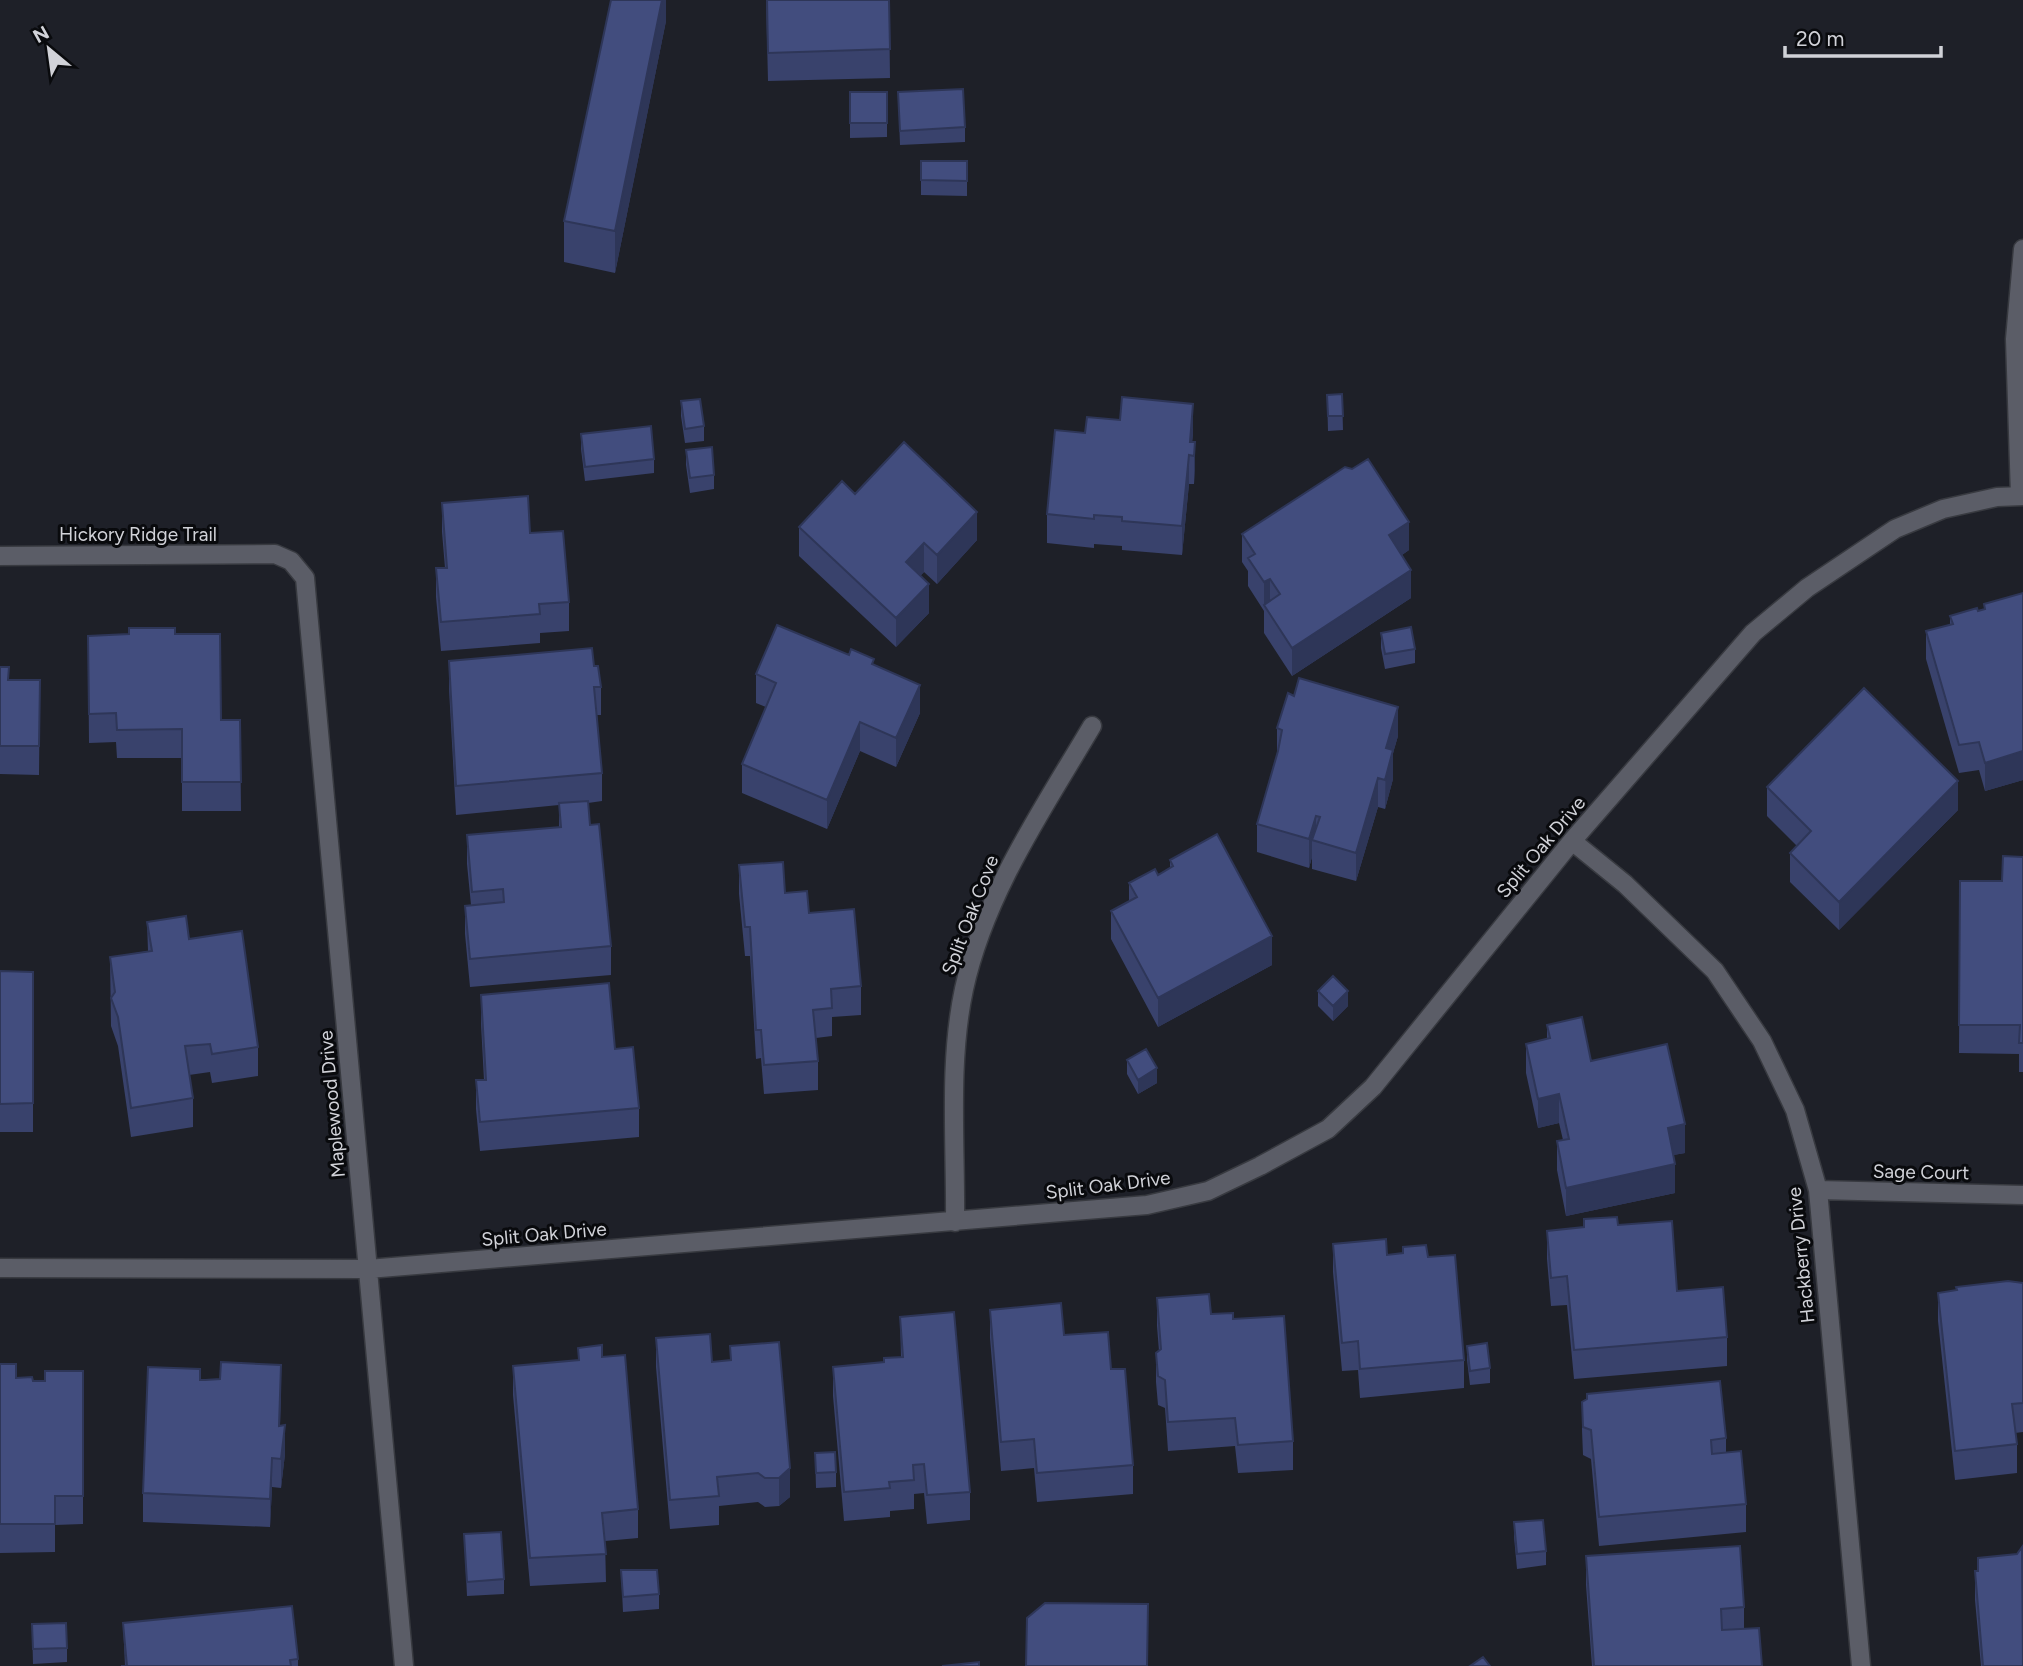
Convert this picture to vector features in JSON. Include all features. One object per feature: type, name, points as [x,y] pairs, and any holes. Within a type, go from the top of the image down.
[{"type":"street","points":[[2022,496],[2015,339],[2023,249]]},
{"type":"street","name":"Split Oak Drive","points":[[0,1268],[368,1269],[1147,1206],[1208,1191],[1328,1129],[1373,1087],[1572,841],[1753,632],[1807,588],[1895,529],[1943,509],[1997,497],[2022,496]]},
{"type":"street","name":"Hickory Ridge Trail","points":[[0,556],[275,554]]},
{"type":"street","name":"Maplewood Drive","points":[[275,554],[291,561],[306,578],[404,1666]]},
{"type":"street","name":"Split Oak Cove","points":[[955,1222],[956,1089],[964,988],[985,923],[1016,855],[1091,726]]},
{"type":"street","name":"Hackberry Drive","points":[[1572,841],[1625,884],[1715,971],[1762,1041],[1795,1110],[1818,1190],[1861,1666]]},
{"type":"street","name":"Sage Court","points":[[1818,1190],[2023,1195]]},
{"type":"building","points":[[611,0],[662,0],[615,231],[564,221]]},
{"type":"building","points":[[767,0],[889,0],[890,49],[768,53]]},
{"type":"building","points":[[963,89],[965,127],[900,131],[898,92]]},
{"type":"building","points":[[850,92],[887,92],[887,123],[850,123]]},
{"type":"building","points":[[921,161],[967,161],[967,181],[921,180]]},
{"type":"building","points":[[1342,394],[1343,416],[1328,416],[1327,395]]},
{"type":"building","points":[[1122,397],[1193,404],[1190,442],[1195,442],[1194,456],[1189,455],[1182,526],[1122,521],[1122,517],[1094,515],[1094,519],[1047,514],[1055,430],[1085,433],[1087,417],[1120,420]]},
{"type":"building","points":[[700,399],[704,426],[685,429],[681,401]]},
{"type":"building","points":[[651,426],[654,459],[585,467],[581,434]]},
{"type":"building","points":[[904,442],[977,512],[937,555],[924,543],[906,562],[929,584],[896,618],[799,527],[842,481],[855,494]]},
{"type":"building","points":[[712,447],[714,475],[690,478],[686,450]]},
{"type":"building","points":[[1368,459],[1409,522],[1389,535],[1411,570],[1292,648],[1264,605],[1280,594],[1270,579],[1264,582],[1248,558],[1255,554],[1242,534],[1345,467],[1352,469]]},
{"type":"building","points":[[528,496],[530,533],[563,531],[569,602],[539,604],[540,614],[441,622],[436,568],[447,568],[442,503]]},
{"type":"building","points":[[2023,593],[2023,751],[1985,763],[1979,742],[1959,745],[1926,631],[1953,624],[1950,616],[1977,608],[1978,611],[1985,609],[1984,604]]},
{"type":"building","points":[[777,625],[849,655],[851,649],[874,659],[872,664],[920,685],[896,738],[860,722],[827,800],[742,764],[776,683],[756,674]]},
{"type":"building","points":[[1411,627],[1415,649],[1385,654],[1381,633]]},
{"type":"building","points":[[129,628],[175,628],[175,634],[220,634],[221,720],[240,720],[241,782],[182,782],[182,729],[117,730],[116,713],[89,714],[88,636],[129,634]]},
{"type":"building","points":[[592,648],[601,687],[594,687],[602,773],[456,786],[449,661]]},
{"type":"building","points":[[0,667],[9,667],[8,680],[40,680],[39,746],[0,746]]},
{"type":"building","points":[[1299,678],[1398,707],[1386,748],[1393,750],[1385,780],[1378,778],[1356,853],[1312,840],[1320,817],[1316,816],[1309,839],[1257,824],[1278,751],[1282,730],[1277,728],[1288,693],[1294,696]]},
{"type":"building","points":[[1864,688],[1958,781],[1839,902],[1790,853],[1811,831],[1767,787]]},
{"type":"building","points":[[588,801],[590,825],[599,824],[611,946],[470,959],[465,906],[504,902],[503,889],[472,892],[467,835],[561,827],[559,803]]},
{"type":"building","points":[[1217,834],[1272,936],[1158,998],[1111,911],[1137,897],[1129,883],[1155,869],[1158,875],[1173,866],[1170,860]]},
{"type":"building","points":[[2003,856],[2023,857],[2023,1043],[2019,1043],[2020,1025],[1959,1025],[1960,881],[2002,881]]},
{"type":"building","points":[[783,862],[785,893],[807,891],[809,913],[854,909],[861,986],[831,989],[832,1008],[813,1010],[818,1061],[764,1065],[761,1030],[756,1030],[750,927],[745,927],[739,865]]},
{"type":"building","points":[[186,916],[189,939],[242,931],[258,1047],[212,1054],[210,1044],[185,1046],[193,1098],[131,1108],[118,1017],[111,998],[115,992],[110,957],[152,951],[147,922]]},
{"type":"building","points":[[0,971],[33,972],[33,1103],[0,1104]]},
{"type":"building","points":[[1333,976],[1348,991],[1333,1006],[1318,991]]},
{"type":"building","points":[[609,983],[615,1049],[633,1047],[639,1108],[480,1122],[476,1080],[486,1080],[481,995]]},
{"type":"building","points":[[1582,1017],[1591,1061],[1667,1044],[1685,1124],[1668,1128],[1675,1164],[1566,1188],[1557,1141],[1569,1139],[1559,1094],[1538,1099],[1526,1044],[1550,1038],[1547,1025]]},
{"type":"building","points":[[1146,1049],[1157,1068],[1138,1080],[1127,1060]]},
{"type":"building","points":[[1617,1217],[1618,1225],[1672,1221],[1677,1291],[1723,1287],[1727,1337],[1574,1350],[1567,1276],[1551,1278],[1547,1231],[1584,1227],[1584,1219]]},
{"type":"building","points":[[1386,1239],[1387,1255],[1403,1253],[1403,1247],[1426,1245],[1428,1257],[1455,1255],[1464,1360],[1360,1369],[1358,1341],[1342,1343],[1333,1244]]},
{"type":"building","points":[[2008,1281],[2023,1283],[2023,1403],[2012,1404],[2017,1444],[1955,1451],[1938,1293],[1957,1290],[1956,1287]]},
{"type":"building","points":[[1209,1294],[1211,1314],[1233,1313],[1233,1319],[1284,1316],[1293,1441],[1238,1445],[1235,1418],[1168,1422],[1165,1380],[1158,1376],[1156,1353],[1161,1349],[1157,1298]]},
{"type":"building","points":[[1061,1303],[1064,1335],[1108,1332],[1111,1369],[1125,1369],[1133,1465],[1037,1473],[1034,1439],[1001,1442],[990,1310]]},
{"type":"building","points":[[954,1312],[970,1492],[927,1495],[924,1464],[913,1465],[914,1480],[889,1482],[890,1488],[844,1492],[833,1367],[884,1362],[884,1358],[903,1357],[900,1317]]},
{"type":"building","points":[[710,1334],[712,1362],[731,1360],[730,1346],[779,1342],[790,1468],[779,1478],[765,1478],[758,1473],[717,1477],[719,1496],[670,1500],[656,1338]]},
{"type":"building","points":[[1487,1343],[1490,1368],[1470,1371],[1467,1346]]},
{"type":"building","points":[[602,1345],[602,1357],[625,1355],[638,1509],[602,1513],[606,1554],[530,1558],[513,1366],[579,1360],[578,1348]]},
{"type":"building","points":[[221,1362],[281,1365],[279,1426],[285,1425],[281,1459],[272,1458],[270,1499],[143,1493],[148,1367],[200,1369],[200,1380],[220,1379]]},
{"type":"building","points":[[0,1364],[16,1364],[16,1378],[32,1377],[33,1381],[45,1381],[45,1371],[83,1371],[83,1496],[55,1496],[55,1524],[0,1524]]},
{"type":"building","points":[[1720,1381],[1726,1438],[1711,1440],[1712,1454],[1741,1451],[1746,1504],[1599,1517],[1591,1430],[1583,1427],[1582,1402],[1587,1399],[1587,1394]]},
{"type":"building","points":[[835,1452],[836,1472],[816,1473],[815,1453]]},
{"type":"building","points":[[1543,1520],[1546,1551],[1517,1554],[1514,1522]]},
{"type":"building","points":[[501,1532],[504,1579],[467,1582],[464,1534]]},
{"type":"building","points":[[1740,1546],[1744,1607],[1721,1609],[1722,1630],[1759,1628],[1762,1666],[1594,1666],[1586,1556]]},
{"type":"building","points":[[2022,1547],[2023,1666],[1983,1666],[1975,1571],[1978,1571],[1978,1558],[2017,1554]]},
{"type":"building","points":[[621,1570],[657,1570],[659,1594],[623,1597]]},
{"type":"building","points":[[1045,1603],[1148,1604],[1147,1666],[1026,1666],[1027,1618]]},
{"type":"building","points":[[292,1606],[298,1659],[290,1660],[291,1666],[127,1666],[123,1623]]},
{"type":"building","points":[[66,1623],[67,1648],[33,1649],[32,1624]]},
{"type":"building","points":[[1483,1657],[1490,1666],[1470,1666]]},
{"type":"building","points":[[979,1662],[979,1666],[942,1666]]}]
